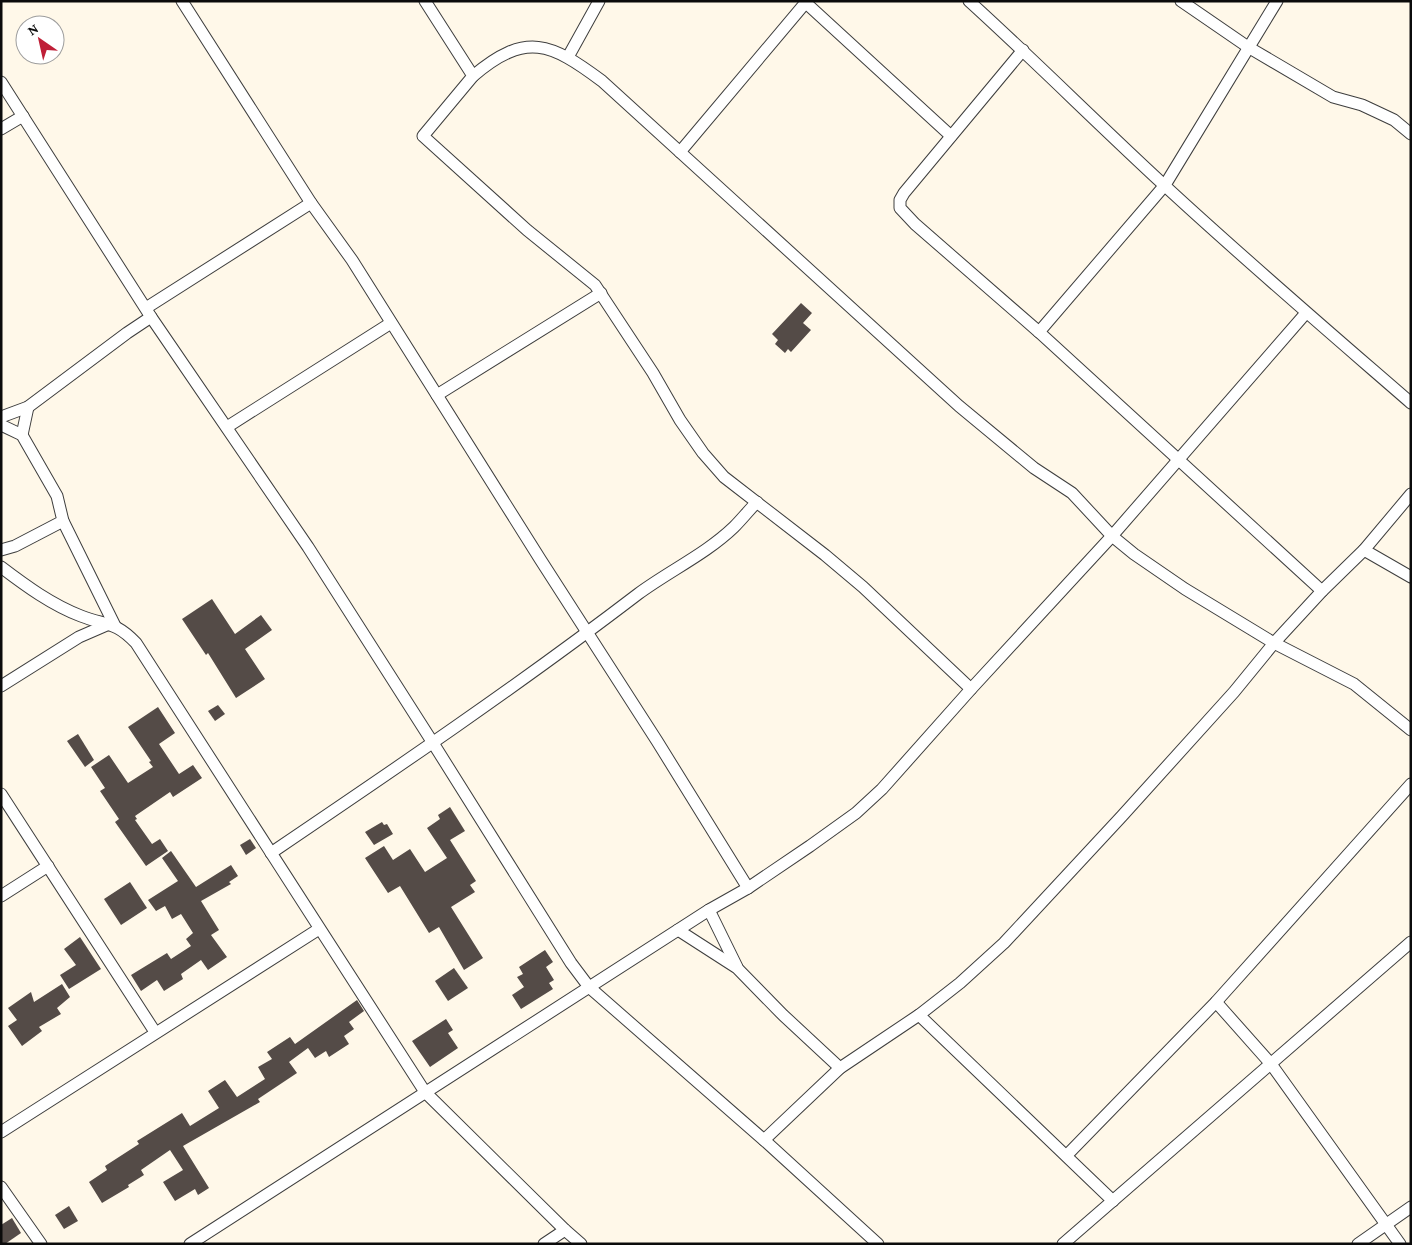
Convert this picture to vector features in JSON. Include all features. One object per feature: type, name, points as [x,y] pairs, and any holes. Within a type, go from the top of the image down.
[{"type":"street","points":[[182,1],[311,203],[352,260],[748,888]]},
{"type":"street","points":[[425,1],[473,76]]},
{"type":"street","points":[[568,57],[599,1]]},
{"type":"street","points":[[969,1],[1165,186],[1306,313],[1411,403]]},
{"type":"street","points":[[1182,1],[1248,47],[1333,97],[1362,105],[1394,120],[1411,134]]},
{"type":"street","points":[[1039,332],[1165,186],[1277,1]]},
{"type":"street","points":[[680,152],[807,2],[951,136]]},
{"type":"street","points":[[970,689],[863,588],[724,476],[703,453],[680,420],[654,373],[595,285],[527,230],[424,136],[473,76],[490,62],[508,52],[530,46],[548,48],[568,57],[602,81],[959,406],[1034,468],[1072,493],[1112,536],[1134,554],[1185,589],[1274,643],[1354,684],[1374,698],[1411,730]]},
{"type":"street","points":[[1023,50],[904,193],[900,200],[900,208],[915,224],[1180,459],[1322,591]]},
{"type":"street","points":[[1,82],[149,313],[308,547],[433,743],[561,950],[589,987],[764,1140],[878,1244]]},
{"type":"street","points":[[1,129],[23,116]]},
{"type":"street","points":[[1,417],[28,407],[127,334],[149,313],[311,203]]},
{"type":"street","points":[[437,395],[601,293]]},
{"type":"street","points":[[190,1244],[678,930],[748,888],[856,813],[882,788],[970,689],[1112,536],[1306,313]]},
{"type":"street","points":[[227,428],[391,323]]},
{"type":"street","points":[[22,435],[28,407]]},
{"type":"street","points":[[1,425],[22,435],[57,496],[63,521],[112,625]]},
{"type":"street","points":[[764,1140],[840,1068],[960,984],[1016,930],[1234,692],[1274,643],[1322,591],[1364,550],[1411,494]]},
{"type":"street","points":[[271,853],[433,743],[587,634],[641,592],[712,545],[734,528],[757,502]]},
{"type":"street","points":[[1,550],[31,538],[63,521]]},
{"type":"street","points":[[1364,550],[1411,576]]},
{"type":"street","points":[[1,567],[36,593],[58,606],[125,631],[136,643],[425,1092],[581,1244]]},
{"type":"street","points":[[1,577],[13,577]]},
{"type":"street","points":[[1,686],[79,638],[112,625]]},
{"type":"street","points":[[1067,1156],[1216,1002],[1411,784]]},
{"type":"street","points":[[1,794],[155,1032]]},
{"type":"street","points":[[1,896],[48,866]]},
{"type":"street","points":[[710,910],[737,968]]},
{"type":"street","points":[[1,1132],[319,929]]},
{"type":"street","points":[[678,930],[737,968],[783,1015],[840,1068]]},
{"type":"street","points":[[1062,1244],[1411,942]]},
{"type":"street","points":[[1216,1002],[1271,1064],[1400,1244]]},
{"type":"street","points":[[919,1014],[1113,1201]]},
{"type":"street","points":[[1,1186],[41,1244]]},
{"type":"street","points":[[1358,1244],[1411,1208]]},
{"type":"street","points":[[544,1244],[565,1230]]},
{"type":"building","points":[[801,303],[812,313],[803,323],[811,330],[791,352],[788,349],[785,353],[775,344],[778,340],[772,334]]},
{"type":"building","points":[[212,599],[235,634],[261,615],[272,630],[245,649],[265,679],[236,698],[208,653],[206,655],[182,619]]},
{"type":"building","points":[[218,705],[225,714],[215,721],[208,711]]},
{"type":"building","points":[[158,707],[175,733],[159,744],[179,774],[193,765],[202,778],[173,797],[170,792],[135,816],[137,819],[135,820],[152,844],[160,839],[168,851],[146,866],[115,822],[119,819],[100,791],[105,788],[91,767],[109,755],[128,783],[153,767],[128,727]]},
{"type":"building","points":[[78,734],[94,760],[85,767],[67,741]]},
{"type":"building","points":[[450,807],[465,831],[450,840],[476,881],[470,885],[475,892],[451,907],[483,958],[464,970],[439,927],[429,933],[400,886],[388,893],[365,858],[384,846],[393,860],[410,849],[425,872],[447,858],[427,828],[440,819],[438,815]]},
{"type":"building","points":[[382,822],[384,825],[387,824],[393,834],[374,845],[365,832]]},
{"type":"building","points":[[250,839],[256,848],[246,855],[240,845]]},
{"type":"building","points":[[171,851],[196,887],[231,865],[238,876],[229,882],[231,884],[201,901],[219,930],[211,935],[227,957],[208,970],[201,960],[181,974],[183,979],[164,991],[157,980],[141,991],[131,975],[167,953],[171,959],[191,946],[186,939],[193,933],[181,914],[172,919],[165,906],[156,911],[148,900],[178,881],[162,858]]},
{"type":"building","points":[[130,882],[147,908],[121,925],[104,899]]},
{"type":"building","points":[[80,937],[101,969],[69,989],[60,975],[76,965],[64,949]]},
{"type":"building","points":[[545,950],[553,962],[546,967],[554,980],[549,983],[553,989],[521,1009],[512,995],[524,987],[517,977],[523,974],[519,967]]},
{"type":"building","points":[[454,968],[468,988],[448,1001],[435,981]]},
{"type":"building","points":[[62,984],[70,997],[57,1008],[61,1014],[39,1027],[42,1031],[22,1046],[8,1026],[17,1020],[8,1008],[31,992],[34,1002]]},
{"type":"building","points":[[357,1000],[364,1011],[349,1022],[354,1029],[344,1036],[349,1044],[329,1057],[326,1051],[315,1058],[308,1048],[289,1062],[297,1073],[258,1099],[260,1102],[183,1146],[209,1188],[198,1195],[195,1189],[175,1201],[163,1182],[183,1170],[170,1150],[141,1170],[144,1175],[128,1185],[129,1187],[102,1203],[89,1182],[107,1170],[105,1166],[139,1144],[137,1141],[182,1113],[190,1126],[219,1108],[208,1091],[225,1080],[237,1097],[265,1079],[258,1067],[272,1059],[267,1052],[290,1037],[295,1044]]},
{"type":"building","points":[[446,1019],[453,1030],[448,1033],[458,1048],[430,1067],[412,1041]]},
{"type":"building","points":[[69,1206],[78,1221],[64,1229],[55,1215]]},
{"type":"building","points":[[12,1218],[21,1233],[5,1244],[1,1244],[1,1225]]}]
